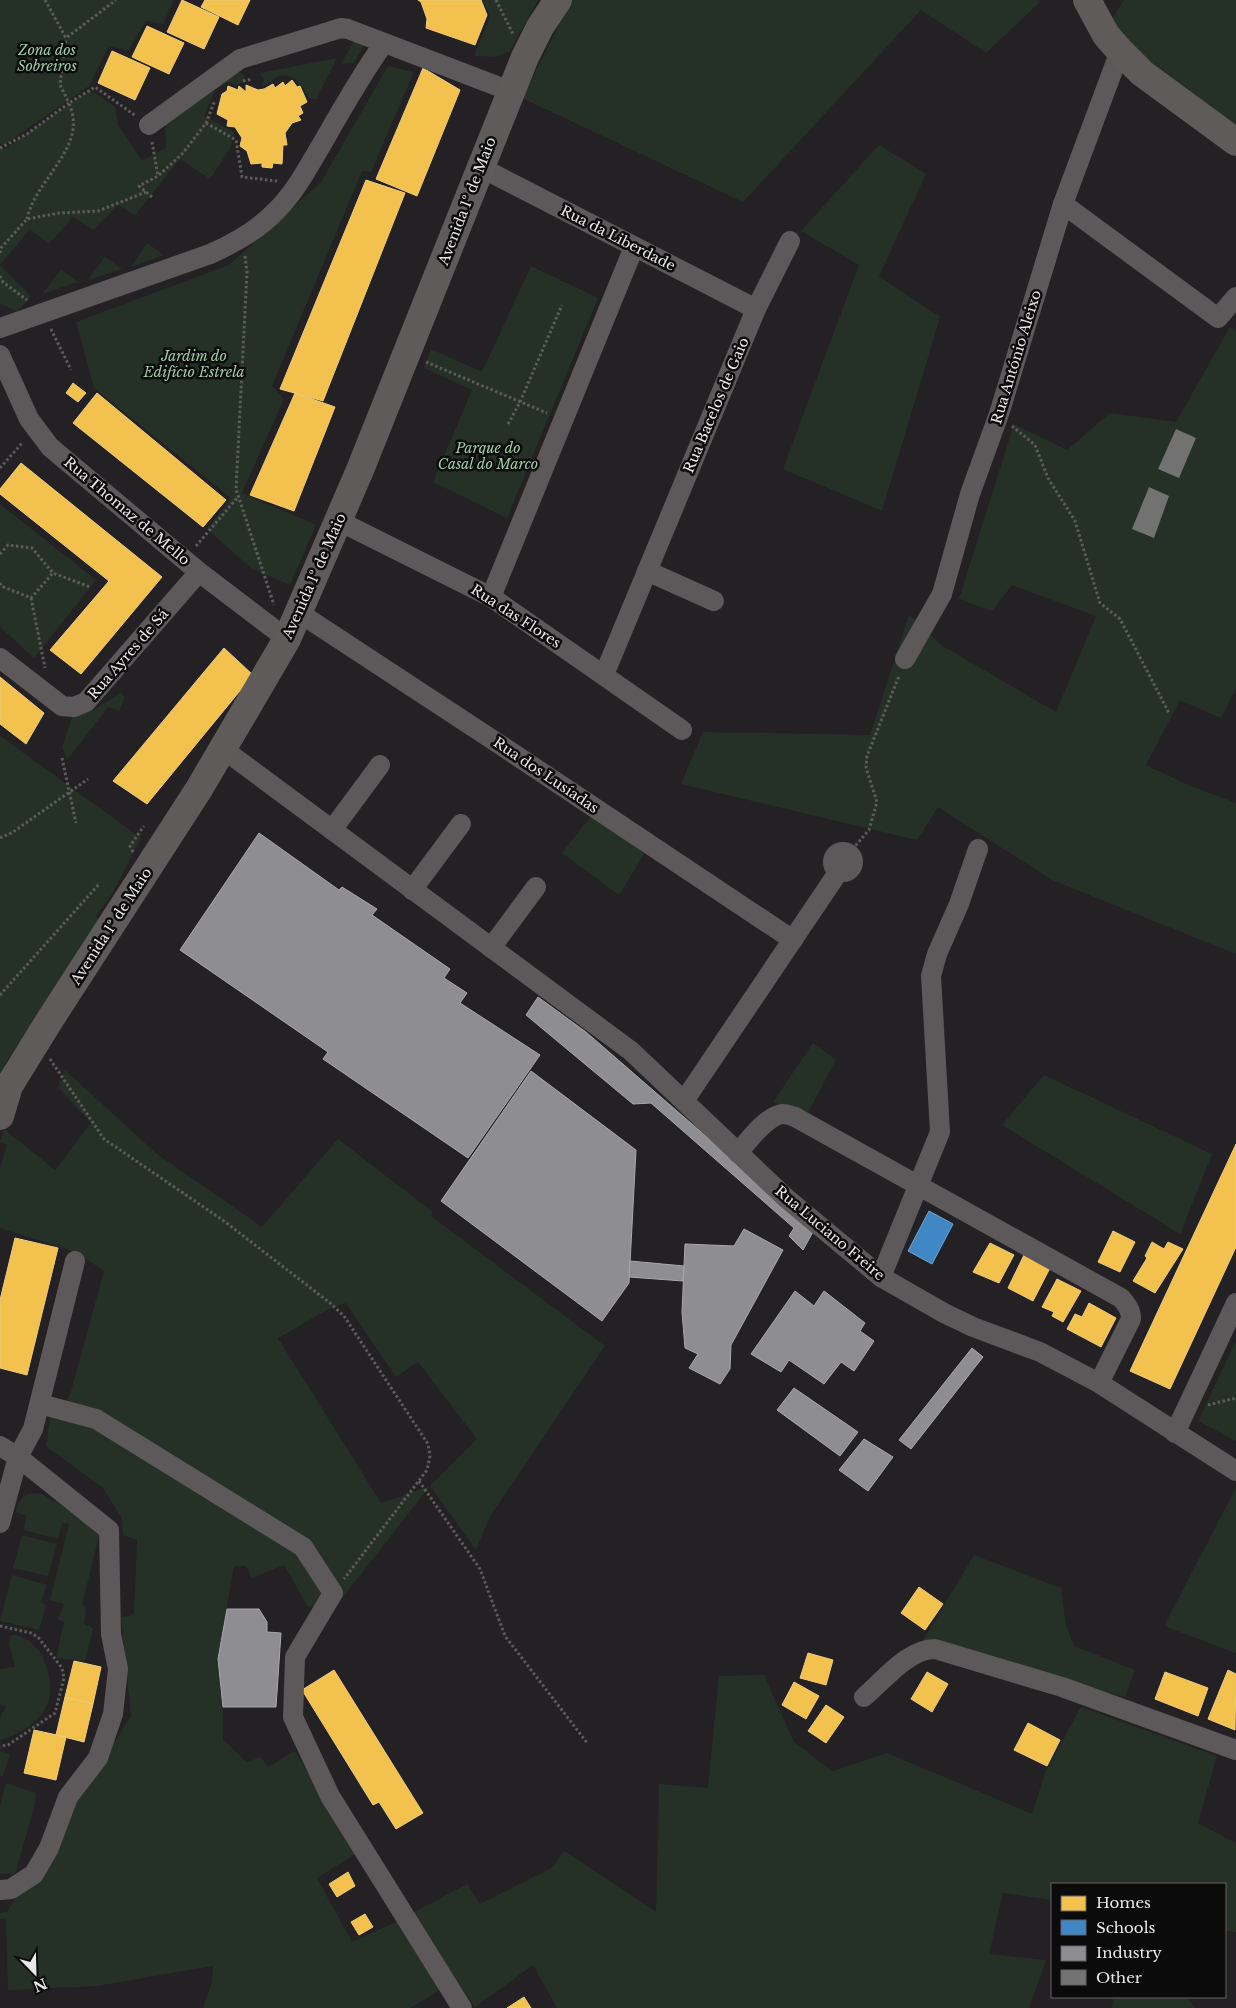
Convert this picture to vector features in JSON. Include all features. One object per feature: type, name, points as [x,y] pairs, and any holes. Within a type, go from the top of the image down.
[{"type":"street","name":"Avenida 1º de Maio","points":[[0,1116],[9,1086],[223,749],[287,639],[286,609],[339,521],[510,91],[540,27],[558,0]]},
{"type":"street","points":[[1087,0],[1096,19],[1120,51],[1142,73],[1236,142]]},
{"type":"street","points":[[149,125],[240,59],[341,28],[348,29],[510,91]]},
{"type":"street","points":[[0,328],[210,254],[242,238],[268,220],[299,183],[362,73],[384,43]]},
{"type":"street","name":"Rua António Aleixo","points":[[905,659],[942,594],[970,494],[999,414],[1063,204],[1120,51]]},
{"type":"street","name":"Rua da Liberdade","points":[[480,167],[756,309]]},
{"type":"street","points":[[1063,204],[1218,318],[1236,297]]},
{"type":"street","name":"Rua Bacelos de Gaio","points":[[604,675],[756,309],[790,241]]},
{"type":"street","points":[[491,597],[634,247]]},
{"type":"street","name":"Rua Thomaz de Mello","points":[[0,355],[22,405],[35,428],[54,451],[199,572],[287,639]]},
{"type":"street","name":"Rua das Flores","points":[[339,521],[491,597],[682,730]]},
{"type":"street","points":[[647,571],[714,601]]},
{"type":"street","name":"Rua Ayres de Sá","points":[[0,658],[66,707],[74,707],[86,702],[199,572]]},
{"type":"street","name":"Rua dos Lusíadas","points":[[286,609],[508,749],[793,940]]},
{"type":"street","name":"Rua Luciano Freire","points":[[223,749],[631,1051],[786,1198],[881,1277],[944,1313],[973,1327],[1040,1352],[1099,1382],[1236,1471]]},
{"type":"street","points":[[332,830],[380,765]]},
{"type":"street","points":[[412,890],[460,824]]},
{"type":"street","points":[[881,1277],[940,1132],[931,976],[937,954],[959,904],[978,849]]},
{"type":"street","points":[[684,1101],[839,871],[834,866],[834,857],[843,852],[849,853]]},
{"type":"street","points":[[491,948],[536,887]]},
{"type":"street","points":[[738,1152],[760,1128],[773,1118],[783,1114],[795,1117],[1121,1298],[1128,1305],[1131,1319],[1099,1382]]},
{"type":"street","points":[[0,1523],[18,1457],[33,1430],[75,1261]]},
{"type":"street","points":[[1175,1433],[1236,1303]]},
{"type":"street","points":[[40,1404],[96,1419],[303,1547],[333,1593],[295,1656],[293,1717],[330,1796],[462,2008]]},
{"type":"street","points":[[0,1446],[18,1457],[109,1530],[111,1634],[118,1669],[113,1714],[98,1758],[68,1797],[49,1848],[34,1874],[11,1889],[0,1890]]},
{"type":"street","points":[[864,1697],[912,1654],[925,1649],[935,1648],[1062,1687],[1236,1750]]},
{"type":"path","points":[[0,253],[2,248],[27,219],[30,205],[69,144],[74,119],[69,102],[60,85],[66,38],[45,0]]},
{"type":"path","points":[[66,38],[116,0]]},
{"type":"path","points":[[496,0],[525,57]]},
{"type":"path","points":[[0,148],[27,134],[69,102],[95,88],[149,125],[158,176]]},
{"type":"path","points":[[152,197],[139,186],[158,176],[183,153],[206,123],[236,140],[242,177],[299,183]]},
{"type":"path","points":[[27,219],[59,213],[98,211],[146,192]]},
{"type":"path","points":[[242,238],[247,272],[236,489],[238,498],[286,609]]},
{"type":"path","points":[[0,276],[3,282],[43,312],[71,370]]},
{"type":"path","points":[[508,424],[520,402],[562,305]]},
{"type":"path","points":[[407,354],[563,420]]},
{"type":"path","points":[[999,414],[1035,445],[1048,478],[1075,521],[1100,603],[1120,619],[1169,713]]},
{"type":"path","points":[[0,468],[35,428]]},
{"type":"path","points":[[183,559],[238,498]]},
{"type":"path","points":[[0,554],[8,545],[32,548],[53,573],[90,587]]},
{"type":"path","points":[[31,598],[53,573]]},
{"type":"path","points":[[0,584],[31,598]]},
{"type":"path","points":[[31,598],[51,696]]},
{"type":"path","points":[[849,853],[868,830],[877,802],[866,768],[867,756],[905,659]]},
{"type":"path","points":[[62,758],[76,823]]},
{"type":"path","points":[[0,838],[14,832],[88,778]]},
{"type":"path","points":[[0,995],[100,883]]},
{"type":"path","points":[[38,1040],[104,1139],[224,1221],[330,1303],[344,1316],[428,1444],[430,1456],[427,1470],[333,1593]]},
{"type":"path","points":[[1189,1403],[1204,1406],[1236,1398]]},
{"type":"path","points":[[419,1481],[480,1569],[505,1636],[588,1744]]},
{"type":"path","points":[[0,1626],[31,1633],[38,1638],[62,1668],[64,1678],[55,1713],[8,1745],[0,1746]]},
{"type":"green space","name":"Zona dos Sobreiros","points":[[0,0],[174,0],[163,24],[146,21],[128,51],[109,46],[89,86],[4,145],[0,143]]},
{"type":"green space","points":[[483,0],[538,0],[510,51],[495,57],[474,56],[490,17]]},
{"type":"green space","points":[[572,0],[1039,0],[1040,2],[986,53],[921,10],[743,202],[522,98]]},
{"type":"green space","points":[[1124,0],[1236,0],[1236,125],[1125,42],[1112,19]]},
{"type":"green space","points":[[355,39],[365,43],[354,63],[341,64]]},
{"type":"green space","points":[[337,58],[316,99],[310,99],[295,79],[285,75],[262,85],[264,80],[260,73]]},
{"type":"green space","name":"Jardim do Edifício Estrela","points":[[388,66],[414,72],[371,172],[362,171],[272,386],[284,399],[242,493],[316,525],[290,585],[252,569],[207,529],[231,498],[94,388],[76,322],[229,265],[321,182]]},
{"type":"green space","points":[[234,69],[244,75],[244,81],[236,85],[228,82],[215,90],[204,116],[234,132],[231,147],[210,179],[180,159],[135,215],[118,205],[93,230],[73,217],[49,244],[30,229],[0,265],[0,148],[5,149],[90,90],[115,107],[118,125],[142,161],[166,148],[165,122]]},
{"type":"green space","points":[[879,145],[926,174],[879,276],[940,317],[882,511],[783,469],[859,265],[801,231]]},
{"type":"green space","points":[[147,243],[164,255],[131,267]]},
{"type":"green space","points":[[105,257],[122,269],[88,280]]},
{"type":"green space","points":[[0,265],[31,297],[17,311],[0,304]]},
{"type":"green space","name":"Parque do Casal do Marco","points":[[531,266],[598,298],[507,518],[433,482],[472,390],[424,368],[431,349],[482,372]]},
{"type":"green space","points":[[61,270],[78,282],[42,294]]},
{"type":"green space","points":[[1230,327],[1236,331],[1236,689],[1221,718],[1180,700],[1146,765],[1186,784],[1236,803],[1236,954],[1052,880],[938,807],[917,840],[681,784],[703,732],[870,735],[909,615],[941,645],[1056,712],[1096,616],[1012,585],[992,611],[959,599],[1014,424],[1067,450],[1110,413],[1176,422]]},
{"type":"green space","points":[[0,504],[96,580],[34,658],[0,627]]},
{"type":"green space","points":[[121,692],[125,697],[119,711],[108,707],[67,760],[62,747],[72,717],[94,710]]},
{"type":"green space","points":[[0,736],[141,838],[112,894],[96,916],[104,923],[6,1062],[0,1078]]},
{"type":"green space","points":[[590,817],[646,851],[619,895],[562,853]]},
{"type":"green space","points":[[813,1043],[836,1060],[806,1116],[773,1102]]},
{"type":"green space","points":[[65,1070],[157,1154],[262,1227],[338,1139],[433,1212],[431,1216],[605,1346],[490,1516],[476,1550],[430,1486],[340,1601],[308,1607],[284,1565],[252,1578],[246,1566],[234,1566],[218,1659],[223,1707],[223,1740],[247,1762],[261,1757],[268,1767],[295,1751],[355,1854],[317,1878],[352,1942],[394,1923],[467,1884],[480,1904],[552,1868],[564,1851],[656,1912],[659,1784],[708,1788],[719,1676],[764,1675],[794,1742],[832,1771],[887,1753],[1032,1814],[1045,1773],[1081,1707],[1217,1756],[1198,1823],[1236,1843],[1236,1932],[1226,1930],[1226,1883],[1051,1883],[1051,1900],[1003,1893],[989,1954],[1046,1960],[1029,2008],[557,2008],[533,1965],[475,2007],[453,1975],[438,1991],[410,2008],[203,2008],[212,1982],[213,1966],[97,1986],[8,1990],[6,1919],[0,1919],[0,1913],[7,1912],[131,1716],[121,1617],[134,1615],[137,1540],[123,1535],[121,1517],[103,1488],[46,1446],[50,1419],[70,1395],[104,1271],[76,1252],[0,1228],[0,1168],[7,1145],[0,1142],[4,1129],[55,1170],[91,1123],[58,1087]],"holes":[[[346,1303],[396,1377],[418,1362],[477,1439],[430,1486],[381,1503],[278,1338],[329,1309]]]},
{"type":"green space","points":[[1044,1075],[1212,1154],[1180,1234],[1002,1125]]},
{"type":"green space","points":[[1236,1341],[1236,1441],[1198,1421]]},
{"type":"green space","points":[[1236,1488],[1236,1653],[1164,1626]]},
{"type":"green space","points":[[32,1493],[42,1494],[94,1525],[100,1532],[82,1605],[86,1609],[84,1624],[93,1628],[85,1661],[56,1658],[64,1622],[58,1619],[64,1604],[50,1600],[69,1524],[62,1523],[58,1539],[24,1530],[26,1516],[16,1512],[22,1498]]},
{"type":"green space","points":[[22,1535],[57,1544],[48,1576],[13,1568]]},
{"type":"green space","points":[[974,1555],[1061,1588],[1066,1626],[1074,1646],[1135,1670],[1125,1697],[922,1642]]},
{"type":"green space","points":[[12,1575],[47,1585],[41,1602],[46,1606],[39,1630],[0,1621]]},
{"type":"green space","points":[[11,1635],[21,1637],[36,1647],[48,1673],[50,1692],[48,1703],[34,1722],[15,1735],[0,1740],[0,1718],[6,1707],[0,1704],[0,1669],[15,1667],[9,1643]]},
{"type":"green space","points":[[0,1751],[10,1754],[3,1776],[0,1776]]},
{"type":"green space","points":[[6,1783],[36,1793],[34,1808],[15,1874],[0,1874],[0,1805]]},
{"type":"green space","points":[[1113,1998],[1188,1998],[1194,2008],[1112,2008]]},
{"type":"building: Homes","points":[[182,0],[219,17],[204,49],[167,32]]},
{"type":"building: Homes","points":[[205,0],[250,0],[238,25],[201,7]]},
{"type":"building: Homes","points":[[418,0],[481,0],[487,15],[475,45],[426,28],[427,19],[421,2]]},
{"type":"building: Homes","points":[[147,26],[184,43],[169,74],[132,57]]},
{"type":"building: Homes","points":[[112,51],[150,68],[135,100],[98,83]]},
{"type":"building: Homes","points":[[423,68],[460,90],[417,196],[376,179]]},
{"type":"building: Homes","points":[[292,80],[297,87],[300,86],[307,102],[300,106],[303,113],[298,116],[301,120],[292,123],[285,133],[287,145],[283,145],[282,164],[273,163],[272,168],[262,167],[262,163],[251,164],[247,151],[240,146],[242,138],[235,127],[227,126],[228,120],[217,114],[222,94],[227,91],[228,86],[238,90],[239,86],[246,92],[246,85],[258,90],[273,84],[275,88],[283,82],[285,86]]},
{"type":"building: Homes","points":[[366,180],[405,193],[323,401],[280,389]]},
{"type":"building: Homes","points":[[73,383],[86,393],[78,402],[66,393]]},
{"type":"building: Homes","points":[[97,393],[226,500],[203,527],[73,423]]},
{"type":"building: Homes","points":[[295,393],[335,407],[294,511],[250,495]]},
{"type":"building: Homes","points":[[21,463],[162,577],[81,674],[50,650],[109,581],[0,494],[0,489]]},
{"type":"building: Homes","points":[[224,648],[253,675],[147,804],[113,781]]},
{"type":"building: Homes","points":[[0,677],[44,713],[26,744],[0,724]]},
{"type":"building: Homes","points":[[1236,1144],[1236,1247],[1170,1389],[1130,1371]]},
{"type":"building: Homes","points":[[1113,1231],[1135,1242],[1120,1272],[1098,1262]]},
{"type":"building: Homes","points":[[15,1238],[58,1248],[27,1375],[0,1368],[0,1300]]},
{"type":"building: Homes","points":[[1152,1242],[1164,1249],[1168,1242],[1183,1249],[1155,1293],[1133,1281],[1147,1258],[1145,1256]]},
{"type":"building: Homes","points":[[990,1243],[1014,1255],[999,1283],[973,1272]]},
{"type":"building: Homes","points":[[1024,1255],[1050,1268],[1033,1301],[1008,1288]]},
{"type":"building: Homes","points":[[1057,1279],[1081,1291],[1063,1322],[1052,1316],[1054,1312],[1042,1307]]},
{"type":"building: Homes","points":[[1089,1303],[1116,1318],[1101,1347],[1067,1329],[1075,1314],[1082,1317]]},
{"type":"building: Homes","points":[[919,1587],[943,1604],[925,1630],[901,1613]]},
{"type":"building: Homes","points":[[808,1653],[833,1660],[826,1685],[800,1678]]},
{"type":"building: Homes","points":[[74,1661],[101,1667],[93,1704],[65,1697]]},
{"type":"building: Homes","points":[[334,1670],[423,1813],[396,1829],[379,1802],[373,1805],[302,1690]]},
{"type":"building: Homes","points":[[1228,1670],[1236,1674],[1235,1730],[1208,1719]]},
{"type":"building: Homes","points":[[927,1672],[948,1684],[932,1712],[911,1699]]},
{"type":"building: Homes","points":[[1165,1672],[1208,1688],[1198,1716],[1155,1699]]},
{"type":"building: Homes","points":[[794,1682],[819,1696],[806,1719],[782,1705]]},
{"type":"building: Homes","points":[[65,1697],[93,1704],[84,1742],[56,1735]]},
{"type":"building: Homes","points":[[826,1705],[844,1717],[826,1743],[808,1731]]},
{"type":"building: Homes","points":[[1028,1723],[1060,1740],[1047,1766],[1014,1750]]},
{"type":"building: Homes","points":[[34,1730],[66,1737],[56,1780],[24,1773]]},
{"type":"building: Homes","points":[[348,1872],[355,1886],[337,1897],[329,1884]]},
{"type":"building: Homes","points":[[365,1914],[373,1927],[359,1935],[351,1922]]},
{"type":"building: Homes","points":[[524,1997],[531,2008],[507,2008]]},
{"type":"building: Schools","points":[[929,1211],[953,1224],[932,1264],[908,1251]]},
{"type":"building: Industry","points":[[259,833],[339,890],[342,887],[377,909],[372,915],[450,969],[444,978],[467,993],[460,1003],[540,1055],[468,1158],[323,1059],[328,1052],[180,950]]},
{"type":"building: Industry","points":[[538,997],[586,1032],[814,1230],[803,1250],[789,1236],[794,1228],[651,1103],[633,1104],[526,1015]]},
{"type":"building: Industry","points":[[531,1071],[636,1150],[629,1283],[602,1321],[441,1201]]},
{"type":"building: Industry","points":[[744,1229],[783,1250],[731,1345],[730,1369],[720,1384],[689,1368],[698,1354],[685,1348],[682,1312],[685,1244],[734,1246]]},
{"type":"building: Industry","points":[[630,1261],[684,1266],[683,1281],[629,1277]]},
{"type":"building: Industry","points":[[795,1291],[814,1306],[824,1291],[865,1323],[860,1331],[874,1341],[854,1371],[841,1362],[824,1384],[789,1360],[781,1372],[751,1354]]},
{"type":"building: Industry","points":[[972,1348],[983,1357],[911,1449],[899,1440]]},
{"type":"building: Industry","points":[[794,1388],[858,1432],[840,1456],[777,1410]]},
{"type":"building: Industry","points":[[864,1439],[893,1457],[868,1491],[839,1470]]},
{"type":"building: Industry","points":[[227,1609],[259,1609],[267,1622],[267,1632],[281,1633],[276,1707],[223,1707],[218,1659]]},
{"type":"building: Other","points":[[1176,429],[1196,438],[1179,478],[1158,469]]},
{"type":"building: Other","points":[[1149,487],[1169,496],[1154,538],[1132,529]]}]
